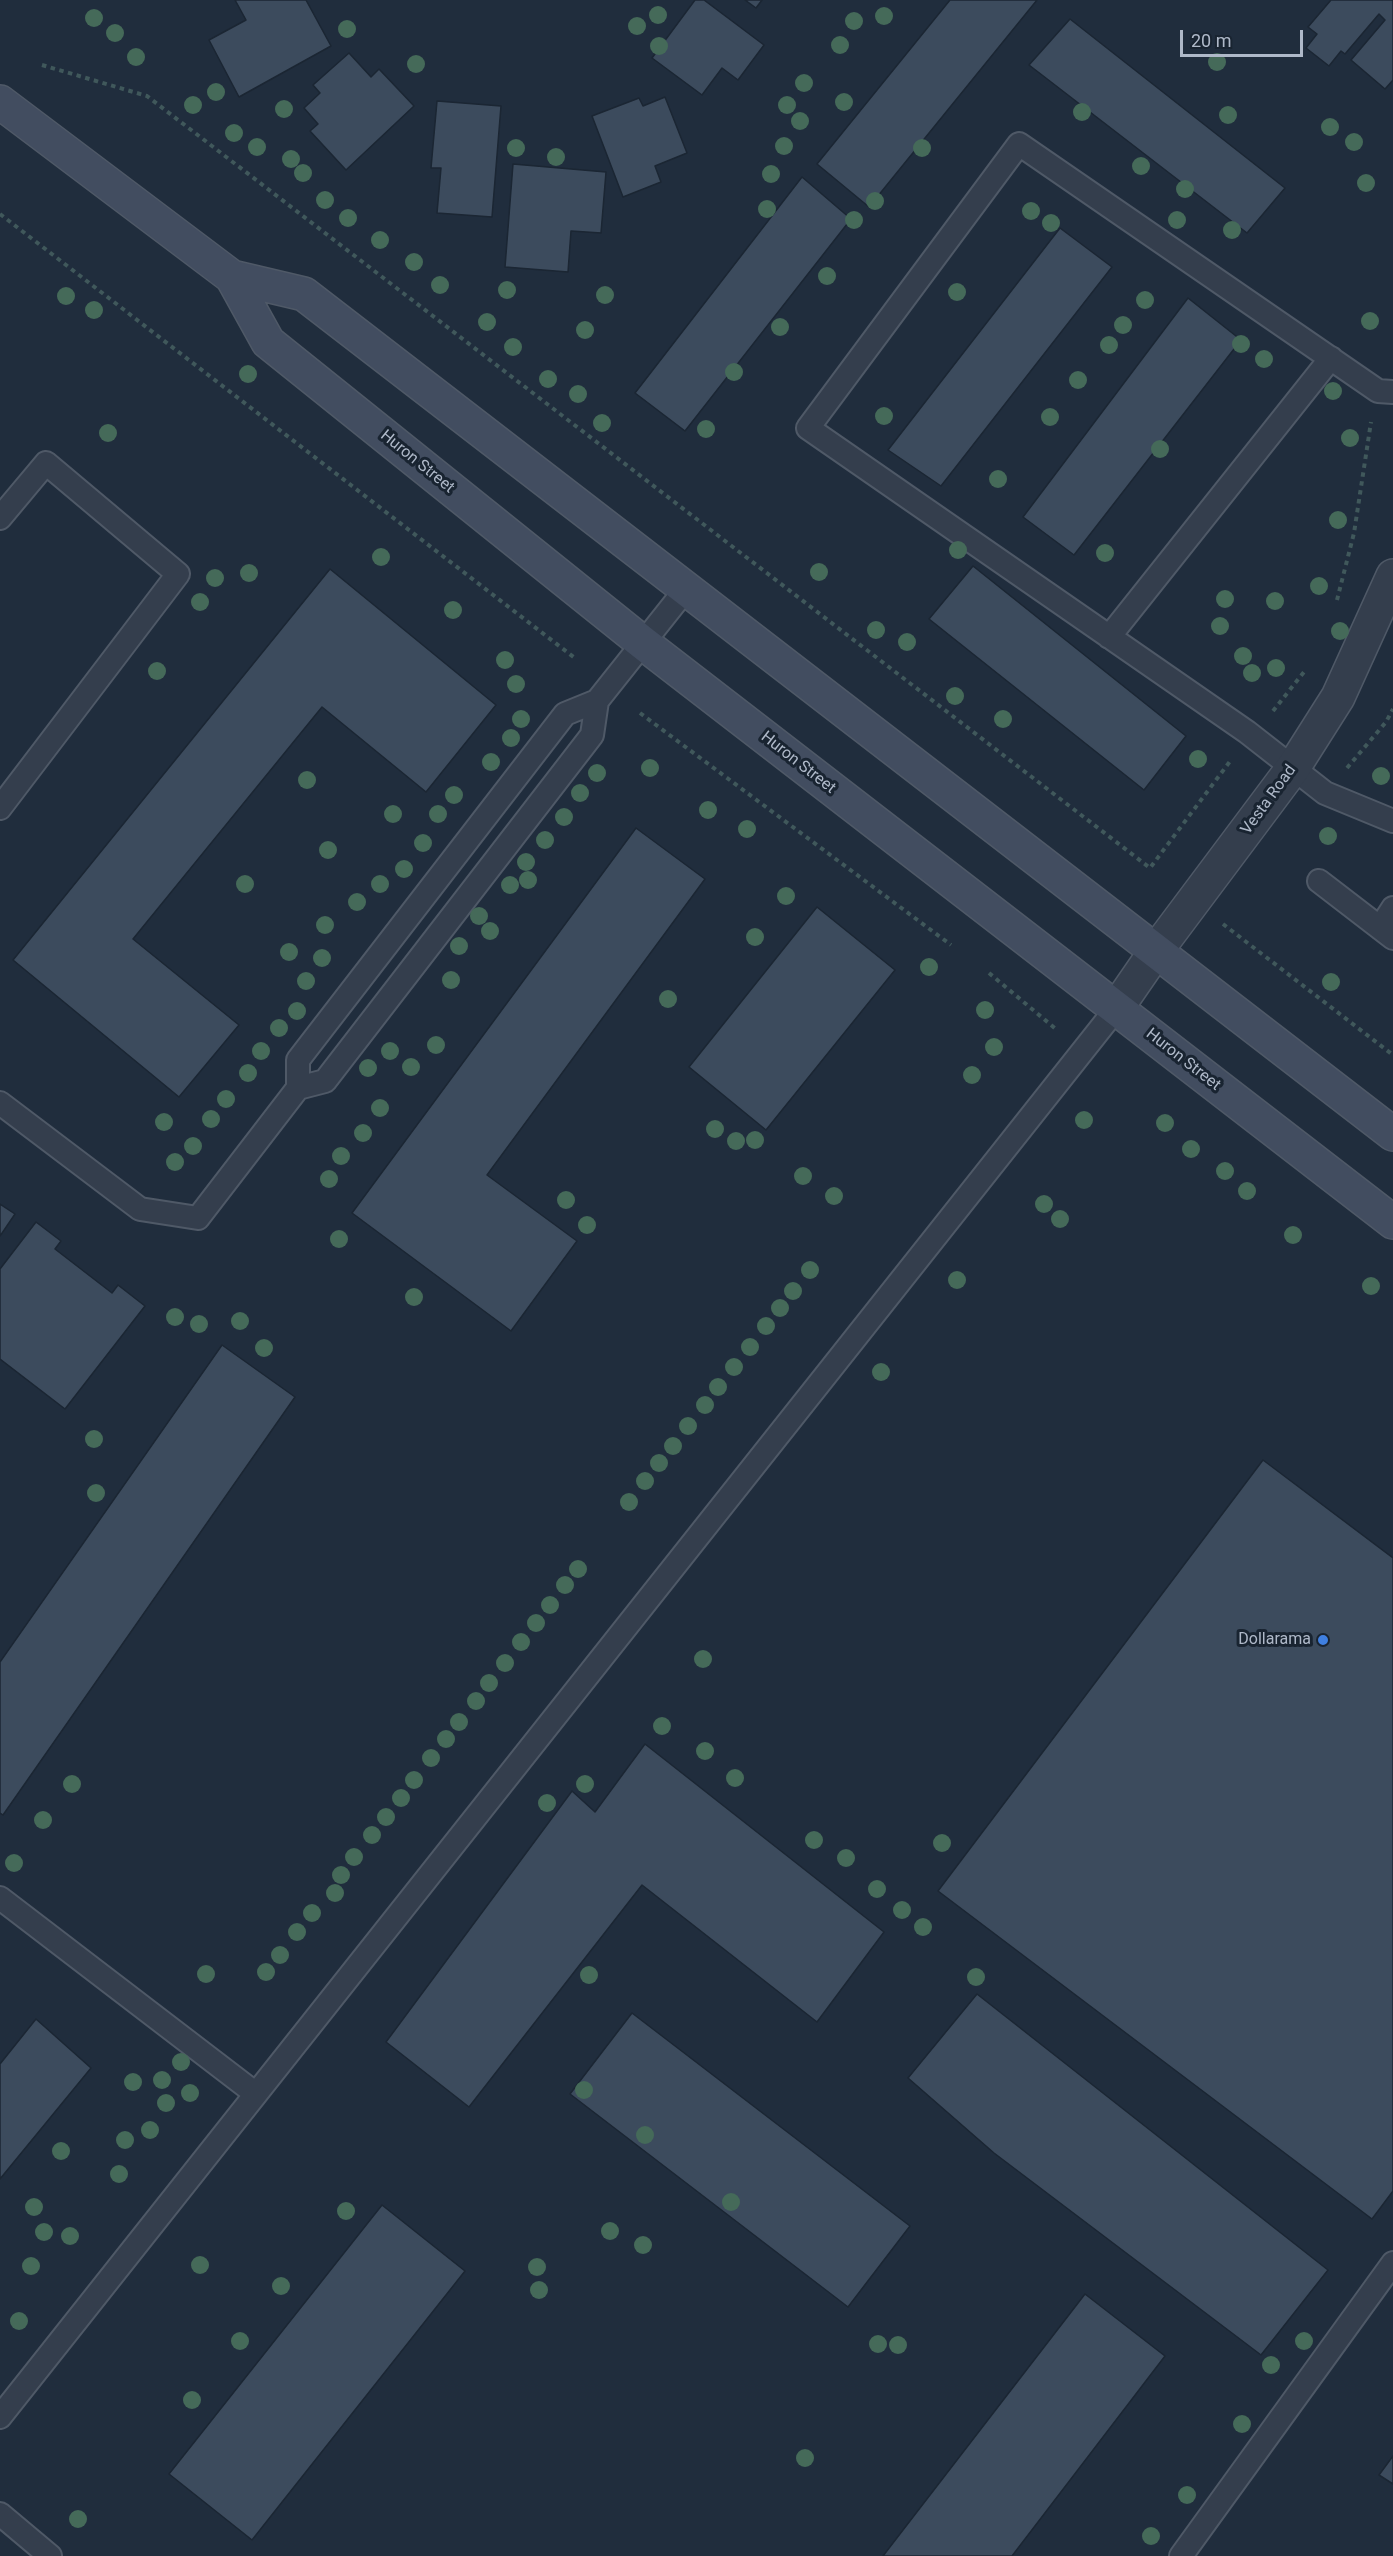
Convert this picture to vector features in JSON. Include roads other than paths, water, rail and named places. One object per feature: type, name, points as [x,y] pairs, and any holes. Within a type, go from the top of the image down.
[{"type":"main road","name":"Huron Street","points":[[0,102],[232,277],[304,294],[1393,1134]]},
{"type":"main road","name":"Huron Street","points":[[232,277],[268,342],[643,643],[1393,1222]]},
{"type":"street","name":"Vesta Road","points":[[1116,1009],[1156,951],[1293,768],[1338,697],[1393,576]]},
{"type":"lane","points":[[1393,392],[1378,391],[1019,144],[808,428],[1247,732],[1325,793],[1393,821]]},
{"type":"lane","points":[[1109,637],[1331,358]]},
{"type":"lane","points":[[0,518],[46,464],[178,574],[0,808]]},
{"type":"lane","points":[[0,1103],[140,1209],[198,1218],[298,1088],[298,1060],[565,714],[597,701],[686,589]]},
{"type":"lane","points":[[298,1088],[325,1081],[592,735],[597,701]]},
{"type":"lane","points":[[1319,880],[1387,933],[1393,908]]},
{"type":"lane","points":[[0,2418],[1116,1009]]},
{"type":"lane","points":[[0,1898],[256,2094]]},
{"type":"lane","points":[[1181,2556],[1393,2263]]},
{"type":"lane","points":[[0,2514],[50,2556]]},
{"type":"place","name":"Dollarama","points":[[1323,1640]]}]
